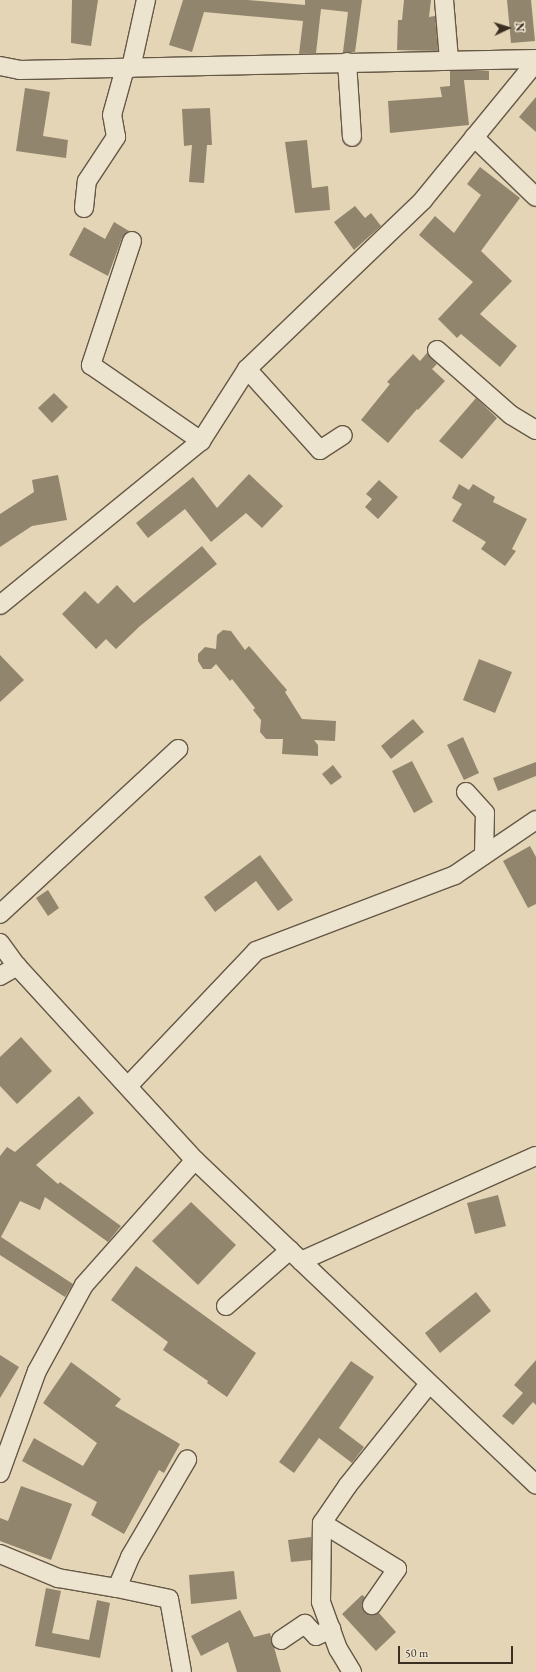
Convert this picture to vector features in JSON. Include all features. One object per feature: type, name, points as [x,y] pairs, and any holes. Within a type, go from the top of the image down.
[{"type":"street","points":[[84,208],[87,181],[116,137],[112,115],[128,68],[146,0]]},
{"type":"street","points":[[444,0],[449,59]]},
{"type":"street","points":[[0,66],[20,70],[449,59],[536,59]]},
{"type":"street","points":[[347,62],[352,137]]},
{"type":"street","points":[[0,605],[201,440],[247,369],[423,200],[536,62]]},
{"type":"street","points":[[474,137],[536,197]]},
{"type":"street","points":[[132,241],[91,365],[201,440]]},
{"type":"street","points":[[437,350],[511,415],[536,430]]},
{"type":"street","points":[[247,369],[320,450],[343,436]]},
{"type":"street","points":[[0,914],[178,749]]},
{"type":"street","points":[[466,792],[485,814],[484,855]]},
{"type":"street","points":[[128,1086],[256,950],[454,875],[536,820]]},
{"type":"street","points":[[0,943],[17,966],[195,1160],[536,1485]]},
{"type":"street","points":[[0,976],[17,966]]},
{"type":"street","points":[[226,1306],[296,1256],[536,1156]]},
{"type":"street","points":[[0,1473],[37,1371],[84,1286],[195,1160]]},
{"type":"street","points":[[352,1672],[338,1649],[321,1602],[322,1523],[348,1485],[429,1384]]},
{"type":"street","points":[[116,1588],[130,1557],[187,1460]]},
{"type":"street","points":[[322,1523],[397,1568],[372,1605]]},
{"type":"street","points":[[0,1554],[58,1578],[168,1599],[182,1672]]},
{"type":"street","points":[[281,1640],[305,1624],[316,1636],[331,1630]]},
{"type":"building","points":[[72,0],[98,0],[91,46],[71,43]]},
{"type":"building","points":[[183,0],[248,0],[305,5],[305,0],[362,0],[355,52],[343,52],[348,12],[321,9],[316,53],[299,54],[303,21],[204,12],[192,52],[169,45]]},
{"type":"building","points":[[404,0],[431,0],[429,17],[435,16],[438,51],[397,50],[398,20],[402,20]]},
{"type":"building","points":[[507,0],[531,0],[535,41],[511,43]]},
{"type":"building","points":[[450,71],[489,71],[489,80],[464,80],[469,125],[390,133],[388,101],[442,97],[440,87],[450,86]]},
{"type":"building","points":[[25,88],[50,92],[43,136],[68,140],[66,158],[16,151]]},
{"type":"building","points":[[536,97],[536,132],[519,117]]},
{"type":"building","points":[[210,108],[212,145],[207,145],[204,183],[189,182],[192,145],[184,146],[182,109]]},
{"type":"building","points":[[307,140],[312,188],[328,186],[330,210],[295,213],[285,142]]},
{"type":"building","points":[[480,167],[520,198],[481,251],[512,281],[480,314],[517,346],[500,367],[461,334],[457,338],[438,319],[473,282],[419,235],[435,216],[454,233],[481,195],[467,184]]},
{"type":"building","points":[[355,206],[365,218],[371,213],[381,226],[354,250],[334,222]]},
{"type":"building","points":[[114,222],[129,231],[122,238],[108,276],[69,255],[84,227],[105,239]]},
{"type":"building","points":[[427,353],[437,364],[432,369],[445,381],[418,410],[417,409],[388,443],[361,420],[390,384],[387,382],[413,354],[420,361]]},
{"type":"building","points":[[54,393],[68,407],[52,423],[38,408]]},
{"type":"building","points":[[476,398],[497,418],[462,459],[439,441]]},
{"type":"building","points":[[249,474],[283,506],[262,528],[246,513],[211,542],[185,509],[148,538],[136,523],[193,477],[217,508]]},
{"type":"building","points":[[58,475],[67,520],[32,526],[0,547],[0,514],[34,492],[32,480]]},
{"type":"building","points":[[379,480],[398,497],[378,519],[365,507],[372,499],[366,494]]},
{"type":"building","points":[[459,484],[469,490],[473,484],[495,497],[493,502],[527,519],[512,549],[516,551],[505,566],[481,549],[486,542],[452,521],[462,504],[452,498]]},
{"type":"building","points":[[202,546],[217,564],[140,626],[116,649],[106,639],[96,649],[62,614],[85,591],[98,604],[117,585],[134,603]]},
{"type":"building","points":[[223,630],[231,631],[245,650],[249,646],[287,690],[285,692],[302,719],[336,721],[335,741],[314,740],[318,745],[318,756],[282,754],[283,739],[266,739],[260,732],[261,720],[253,710],[255,708],[232,679],[230,681],[216,664],[211,669],[203,669],[198,661],[198,654],[205,647],[216,649],[217,635]]},
{"type":"building","points":[[0,655],[24,680],[0,702]]},
{"type":"building","points":[[479,659],[512,672],[495,713],[463,700]]},
{"type":"building","points":[[413,719],[424,732],[391,759],[381,746]]},
{"type":"building","points":[[463,737],[479,773],[464,780],[447,745]]},
{"type":"building","points":[[412,761],[433,802],[414,813],[392,771]]},
{"type":"building","points":[[536,762],[536,776],[498,791],[493,778]]},
{"type":"building","points":[[333,765],[342,777],[331,785],[322,774]]},
{"type":"building","points":[[530,846],[536,857],[536,904],[528,908],[503,861]]},
{"type":"building","points":[[260,855],[293,900],[278,911],[256,881],[215,912],[204,897]]},
{"type":"building","points":[[48,890],[59,908],[48,916],[36,898]]},
{"type":"building","points":[[21,1037],[52,1071],[17,1104],[0,1086],[0,1057]]},
{"type":"building","points":[[79,1096],[94,1113],[36,1165],[58,1184],[60,1182],[121,1226],[108,1242],[45,1197],[40,1210],[20,1201],[1,1237],[73,1284],[65,1297],[0,1255],[0,1156],[7,1147],[15,1152]]},
{"type":"building","points":[[498,1195],[506,1226],[475,1234],[467,1203]]},
{"type":"building","points":[[191,1202],[236,1245],[198,1285],[152,1241]]},
{"type":"building","points":[[136,1266],[256,1353],[227,1397],[207,1383],[208,1381],[163,1350],[168,1342],[111,1300]]},
{"type":"building","points":[[476,1292],[491,1311],[440,1353],[425,1333]]},
{"type":"building","points":[[0,1355],[19,1367],[0,1398]]},
{"type":"building","points":[[536,1360],[536,1405],[533,1402],[513,1425],[502,1416],[523,1393],[514,1385]]},
{"type":"building","points":[[351,1361],[374,1377],[339,1428],[364,1447],[352,1463],[319,1438],[294,1473],[279,1462]]},
{"type":"building","points":[[71,1362],[121,1399],[115,1406],[180,1444],[164,1473],[159,1470],[124,1534],[91,1515],[97,1502],[22,1461],[34,1438],[83,1466],[97,1443],[43,1403]]},
{"type":"building","points":[[21,1486],[72,1504],[51,1560],[0,1541],[0,1518],[8,1521]]},
{"type":"building","points":[[311,1537],[311,1560],[291,1562],[288,1540]]},
{"type":"building","points":[[234,1571],[237,1599],[191,1604],[189,1575]]},
{"type":"building","points":[[46,1588],[61,1591],[52,1633],[89,1640],[97,1600],[110,1603],[100,1658],[35,1646]]},
{"type":"building","points":[[362,1595],[365,1597],[362,1605],[366,1613],[372,1615],[379,1613],[396,1632],[376,1651],[342,1614]]},
{"type":"building","points":[[240,1610],[254,1637],[270,1633],[281,1672],[237,1672],[228,1642],[201,1656],[191,1636]]}]
